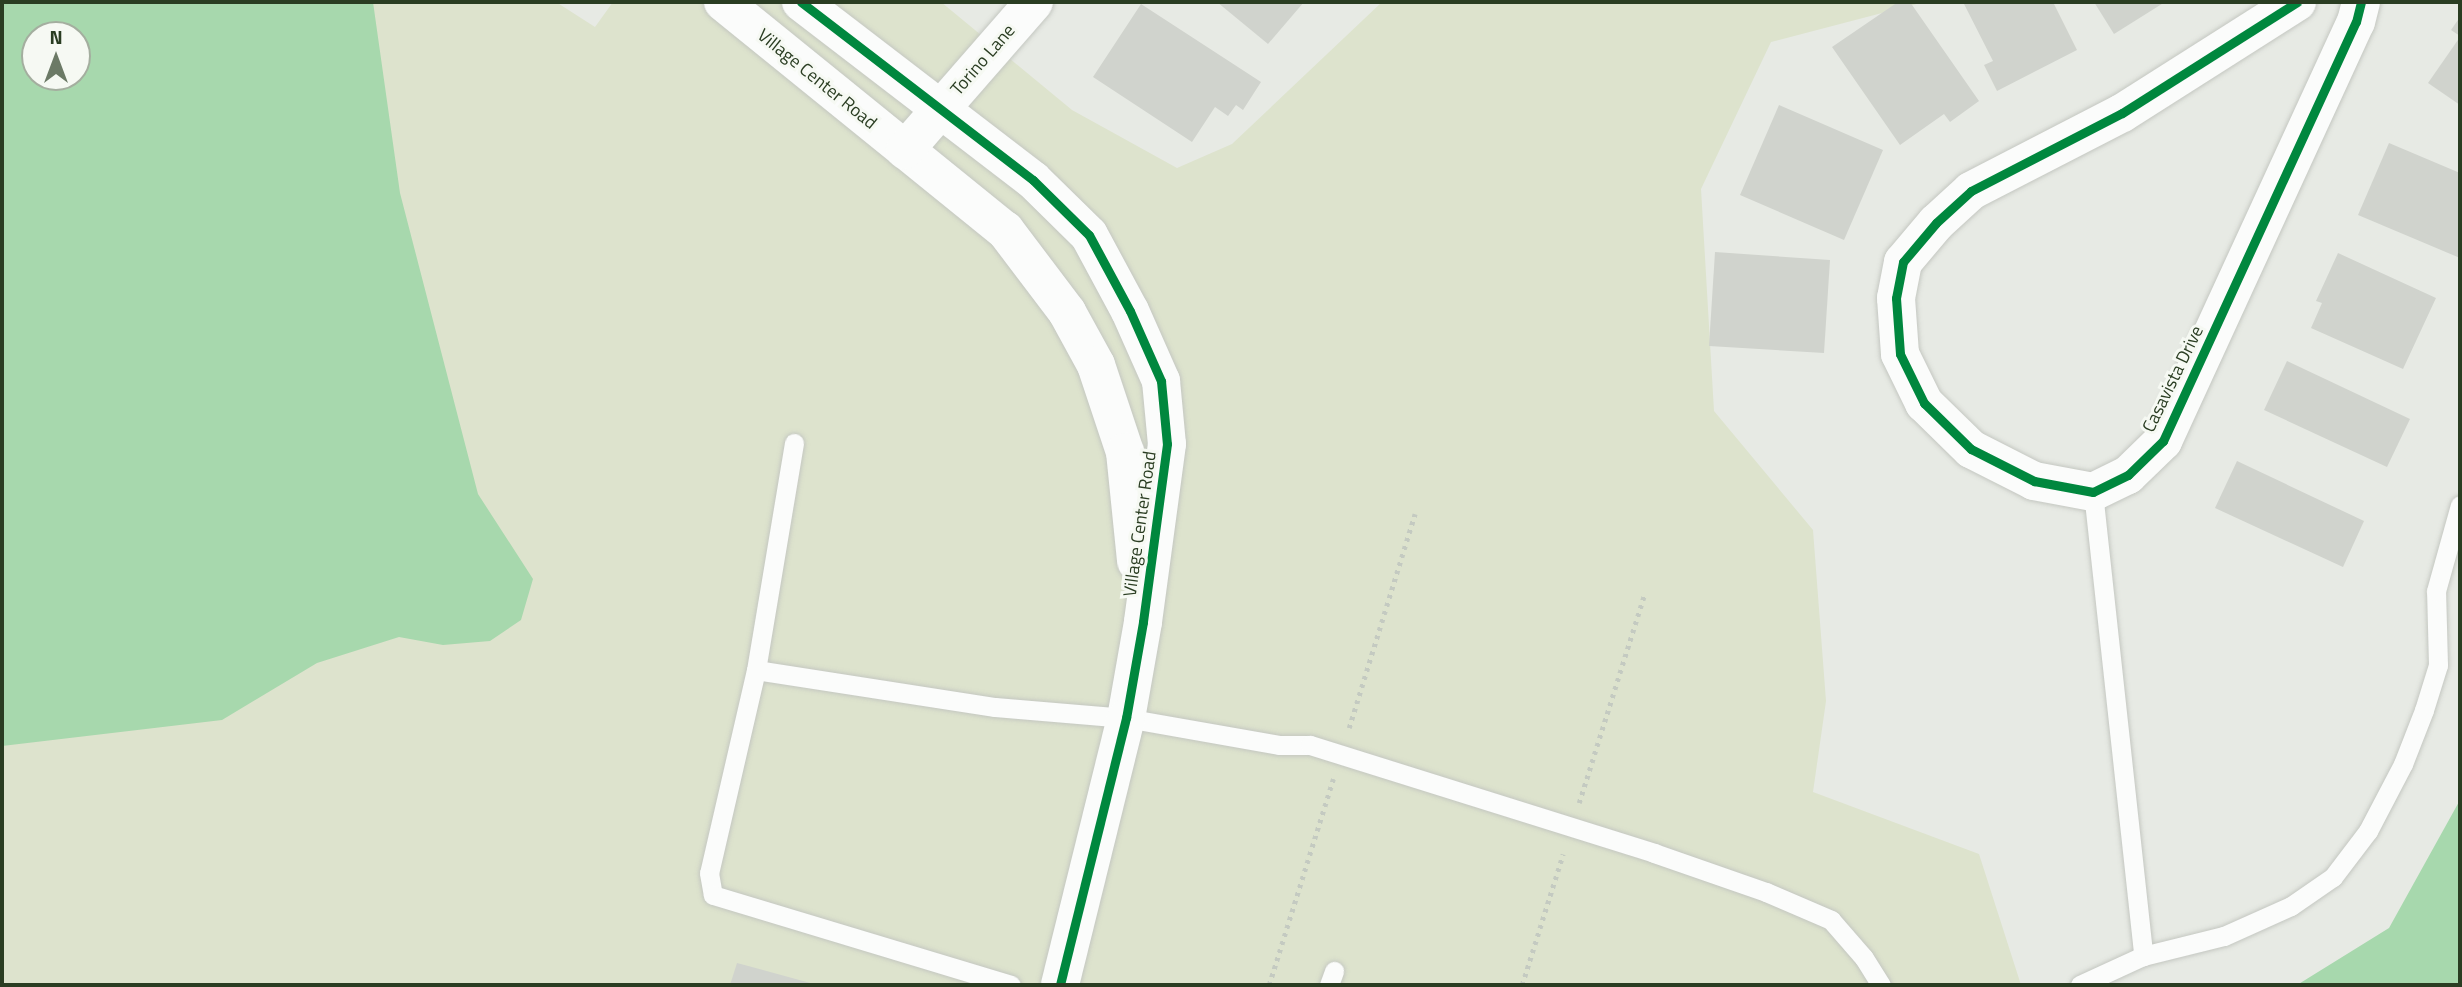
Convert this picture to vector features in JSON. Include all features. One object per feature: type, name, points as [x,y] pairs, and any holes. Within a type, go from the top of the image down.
[{"type":"street","name":"Village Center Road","points":[[723,2],[1005,230],[1067,312],[1096,365],[1125,452],[1143,622]]},
{"type":"street","name":"Village Center Road","points":[[801,2],[1033,180],[1088,235],[1130,311],[1161,381],[1167,444],[1143,622],[1126,718],[1060,985]]},
{"type":"street","name":"Torino Lane","points":[[905,150],[1034,2]]},
{"type":"street","points":[[2093,492],[2034,481],[1971,449],[1924,403],[1900,354],[1896,298],[1903,262],[1936,223],[1971,191],[2122,113],[2297,2]]},
{"type":"street","name":"Casavista Drive","points":[[2093,492],[2128,475],[2163,441],[2356,22],[2361,2]]},
{"type":"lane","points":[[794,443],[756,670],[709,873],[713,895],[1010,985]]},
{"type":"lane","points":[[2093,492],[2143,957]]},
{"type":"lane","points":[[2080,985],[2143,957],[2224,936],[2291,906],[2333,877],[2368,831],[2403,764],[2438,665],[2436,591],[2460,505]]},
{"type":"lane","points":[[756,670],[995,707],[1126,718],[1279,745],[1310,745],[1766,892],[1831,920],[1864,958],[1881,985]]},
{"type":"path","points":[[1522,985],[1645,593]]},
{"type":"shaded area","points":[[2,2],[556,2],[595,27],[613,2],[941,2],[1072,110],[1177,168],[1232,144],[1382,2],[1924,2],[1771,42],[1701,189],[1714,411],[1813,530],[1826,701],[1813,792],[1979,854],[2021,985],[2,985]]},
{"type":"shaded area","points":[[2,2],[373,2],[400,193],[478,494],[533,579],[521,620],[490,641],[443,645],[399,637],[317,663],[222,720],[2,746]]},
{"type":"shaded area","points":[[2460,800],[2460,985],[2297,985],[2389,928]]},
{"type":"building","points":[[1217,2],[1304,2],[1268,44]]},
{"type":"building","points":[[1898,2],[1910,2],[1979,101],[1950,122],[1944,114],[1900,145],[1832,47]]},
{"type":"building","points":[[1963,2],[2053,2],[2077,50],[1997,91],[1984,65],[1993,61]]},
{"type":"building","points":[[2094,2],[2165,2],[2114,34]]},
{"type":"building","points":[[1141,4],[1261,82],[1243,110],[1236,105],[1228,116],[1215,107],[1192,142],[1093,77]]},
{"type":"building","points":[[2460,17],[2460,36],[2451,30]]},
{"type":"building","points":[[2460,37],[2460,105],[2428,83]]},
{"type":"building","points":[[1779,105],[1883,150],[1844,240],[1740,195]]},
{"type":"building","points":[[2389,143],[2460,173],[2460,258],[2358,215]]},
{"type":"building","points":[[1715,252],[1830,260],[1824,353],[1709,346]]},
{"type":"building","points":[[2338,253],[2436,298],[2403,369],[2311,328],[2322,303],[2316,301]]},
{"type":"building","points":[[2287,361],[2410,419],[2387,467],[2264,410]]},
{"type":"building","points":[[2237,461],[2364,521],[2343,567],[2215,508]]},
{"type":"building","points":[[737,963],[814,984],[814,985],[730,985]]},
{"type":"cycle path","points":[[801,2],[1033,180],[1089,235],[1130,311],[1161,381],[1167,444],[1143,622],[1126,718],[1060,985]]},
{"type":"cycle path","points":[[2297,2],[2122,113],[1971,191],[1936,223],[1903,262],[1896,298],[1900,354],[1924,403],[1971,449],[2034,481],[2093,492],[2128,475],[2163,441],[2356,22],[2361,2]]}]
